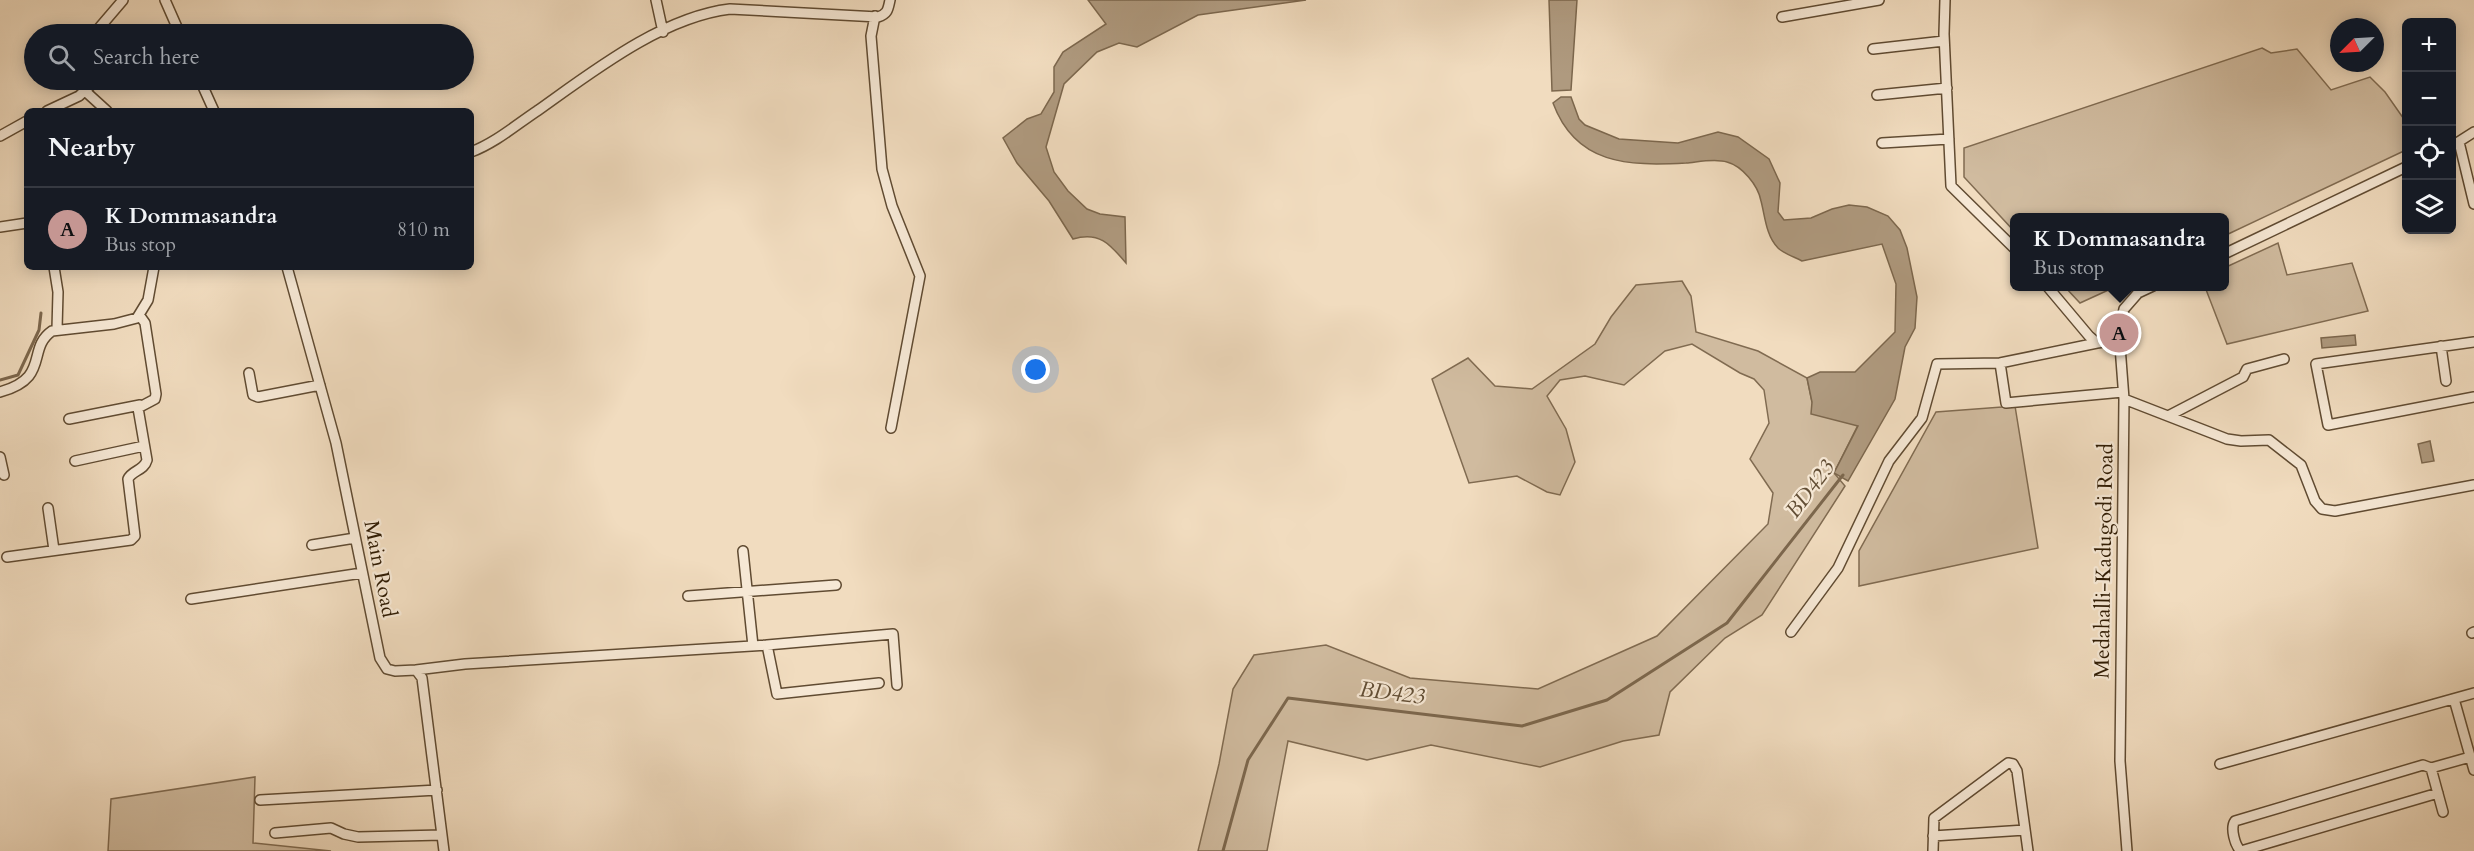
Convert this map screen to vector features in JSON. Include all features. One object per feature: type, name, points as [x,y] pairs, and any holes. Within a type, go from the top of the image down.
[{"type":"street","points":[[103,24],[123,0]]},
{"type":"street","points":[[165,0],[176,24]]},
{"type":"street","points":[[656,0],[663,32]]},
{"type":"street","points":[[474,150],[505,133],[632,46],[695,16],[730,9],[875,16],[884,15],[890,0]]},
{"type":"street","points":[[1782,17],[1845,3],[1879,0]]},
{"type":"street","points":[[1944,0],[1952,186],[2010,244]]},
{"type":"street","points":[[875,16],[872,36],[882,169],[892,206],[920,276],[891,428]]},
{"type":"street","points":[[1873,49],[1944,41]]},
{"type":"street","points":[[1877,95],[1947,88]]},
{"type":"street","points":[[205,90],[213,108]]},
{"type":"street","points":[[66,107],[85,91],[104,108]]},
{"type":"street","points":[[0,136],[24,123]]},
{"type":"street","points":[[2456,143],[2474,132]]},
{"type":"street","points":[[1882,143],[1949,139]]},
{"type":"street","points":[[2456,147],[2474,204]]},
{"type":"street","points":[[2229,252],[2402,169]]},
{"type":"street","points":[[0,227],[24,223]]},
{"type":"street","points":[[54,270],[58,292],[57,329]]},
{"type":"street","points":[[0,392],[23,384],[35,366],[47,335],[57,329],[132,321],[140,315],[148,300],[153,270]]},
{"type":"street","name":"Main Road","points":[[288,270],[336,443],[380,658],[387,669],[416,670]]},
{"type":"street","points":[[2050,291],[2097,343]]},
{"type":"street","name":"Medahalli-Kadugodi Road","points":[[2127,851],[2120,761],[2124,395],[2119,340],[2124,309],[2142,291]]},
{"type":"street","points":[[69,419],[140,405],[155,399],[146,324],[140,315]]},
{"type":"street","points":[[1791,632],[1838,568],[1890,461],[1922,417],[1937,364],[2000,363],[2119,340]]},
{"type":"street","points":[[2474,342],[2316,363],[2328,424],[2474,397]]},
{"type":"street","points":[[2441,346],[2446,381]]},
{"type":"street","points":[[2170,416],[2243,377],[2247,369],[2283,358]]},
{"type":"street","points":[[2000,363],[2006,403],[2124,395],[2227,439],[2269,440],[2301,465],[2315,501],[2322,509],[2335,511],[2474,485]]},
{"type":"street","points":[[249,373],[253,395],[258,397],[320,385]]},
{"type":"street","points":[[7,557],[134,538],[128,478],[146,465],[138,411],[140,405]]},
{"type":"street","points":[[75,461],[144,446]]},
{"type":"street","points":[[0,457],[4,475]]},
{"type":"street","points":[[48,508],[54,550]]},
{"type":"street","points":[[312,545],[355,538]]},
{"type":"street","points":[[743,551],[753,646]]},
{"type":"street","points":[[191,599],[362,573]]},
{"type":"street","points":[[688,596],[836,585]]},
{"type":"street","points":[[444,851],[422,678],[416,670],[465,664],[753,646],[893,634],[897,685]]},
{"type":"street","points":[[767,645],[777,694],[879,683]]},
{"type":"street","points":[[2220,765],[2474,693]]},
{"type":"street","points":[[2454,699],[2474,770]]},
{"type":"street","points":[[2438,793],[2241,851],[2237,848],[2232,827],[2235,821],[2423,765],[2431,768],[2470,757]]},
{"type":"street","points":[[1933,851],[1933,821],[1937,815],[2008,764],[2013,764],[2017,771],[2028,851]]},
{"type":"street","points":[[2431,768],[2443,812]]},
{"type":"street","points":[[260,800],[437,790]]},
{"type":"street","points":[[274,833],[331,828],[358,837],[442,835]]},
{"type":"street","points":[[1932,836],[2025,830]]},
{"type":"shaded area","points":[[1088,0],[1306,0],[1198,15],[1137,47],[1119,43],[1097,52],[1064,84],[1046,147],[1054,172],[1068,191],[1087,209],[1100,214],[1125,217],[1126,263],[1115,250],[1097,238],[1073,239],[1049,201],[1017,163],[1003,138],[1027,119],[1041,114],[1054,92],[1054,67],[1063,52],[1106,24]]},
{"type":"shaded area","points":[[1549,0],[1577,0],[1571,90],[1552,91]]},
{"type":"shaded area","points":[[2262,48],[2271,53],[2297,49],[2331,90],[2370,77],[2385,92],[2402,116],[2402,152],[2229,234],[2229,213],[2010,213],[2010,227],[1964,177],[1964,148]]},
{"type":"shaded area","points":[[1561,97],[1571,97],[1579,119],[1585,125],[1619,139],[1678,143],[1718,132],[1738,137],[1769,159],[1780,183],[1778,212],[1784,220],[1811,218],[1849,205],[1867,207],[1888,216],[1900,230],[1907,248],[1917,297],[1915,328],[1905,347],[1895,399],[1848,481],[1834,473],[1858,426],[1811,414],[1812,402],[1807,378],[1820,372],[1855,372],[1895,332],[1896,284],[1882,244],[1802,261],[1783,252],[1774,243],[1768,232],[1757,189],[1748,177],[1733,164],[1717,160],[1644,164],[1606,157],[1590,150],[1575,139],[1563,124],[1553,103]]},
{"type":"shaded area","points":[[2278,243],[2287,275],[2352,263],[2368,311],[2227,344],[2207,291],[2229,291],[2229,266]]},
{"type":"shaded area","points":[[1682,281],[1691,296],[1696,332],[1758,351],[1807,378],[1812,402],[1858,425],[1834,473],[1845,486],[1762,615],[1725,638],[1670,692],[1659,735],[1623,741],[1540,767],[1431,745],[1367,760],[1288,741],[1267,851],[1198,851],[1219,764],[1233,689],[1254,655],[1326,645],[1410,678],[1538,689],[1657,636],[1768,524],[1773,493],[1750,459],[1769,423],[1764,390],[1754,379],[1692,344],[1665,351],[1624,385],[1585,376],[1560,380],[1547,396],[1566,429],[1575,462],[1560,495],[1547,492],[1517,476],[1469,483],[1432,379],[1468,358],[1495,386],[1532,389],[1595,344],[1611,317],[1636,285]]},
{"type":"shaded area","points":[[2069,291],[2106,291],[2080,303]]},
{"type":"shaded area","points":[[2355,335],[2356,345],[2322,348],[2321,338]]},
{"type":"shaded area","points":[[2015,406],[2038,548],[1859,586],[1859,551],[1936,412]]},
{"type":"shaded area","points":[[2430,441],[2434,461],[2422,463],[2418,444]]},
{"type":"shaded area","points":[[255,777],[253,843],[331,851],[108,851],[111,799]]},
{"type":"waterway","points":[[0,380],[18,375],[39,330],[41,313]]},
{"type":"waterway","name":"BD423","points":[[1223,851],[1248,760],[1288,698],[1522,726],[1607,700],[1727,623],[1843,475]]},
{"type":"place","name":"K Dommasandra","points":[[2119,333]]}]
